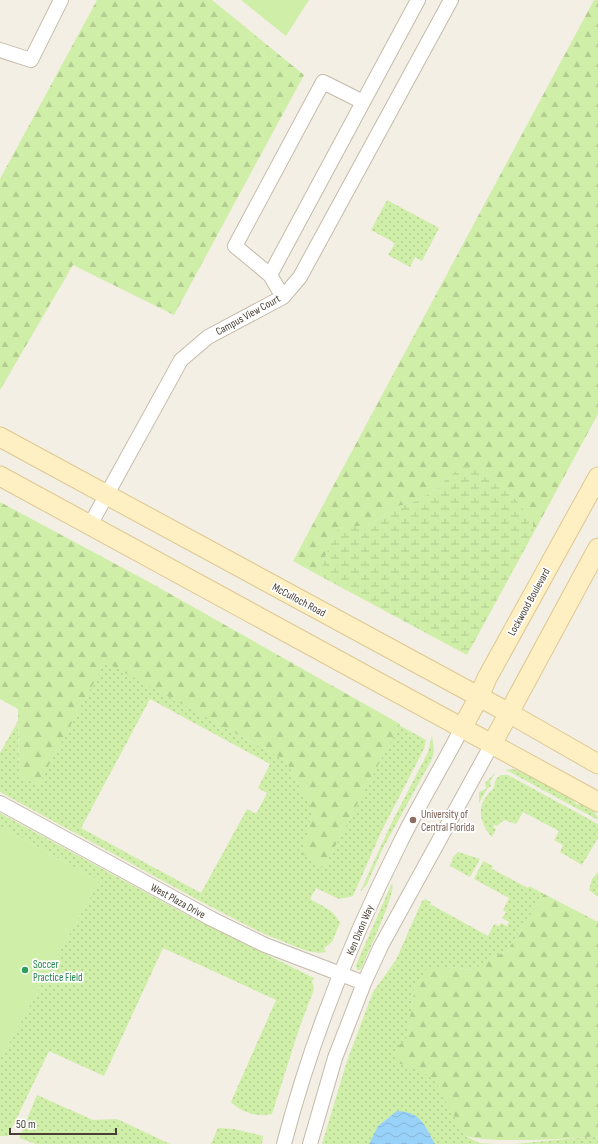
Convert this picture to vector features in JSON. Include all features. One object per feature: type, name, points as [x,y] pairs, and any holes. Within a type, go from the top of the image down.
[{"type":"main road","name":"McCulloch Road","points":[[0,437],[509,713],[598,764]]},
{"type":"main road","points":[[0,476],[598,802]]},
{"type":"main road","name":"Lockwood Boulevard","points":[[462,728],[479,697],[487,678],[598,478]]},
{"type":"main road","points":[[492,744],[598,548]]},
{"type":"street","points":[[0,50],[32,60],[61,0]]},
{"type":"street","points":[[270,275],[418,0]]},
{"type":"street","name":"Campus View Court","points":[[90,525],[105,495],[181,360],[208,337],[283,297],[300,277],[451,0]]},
{"type":"street","points":[[283,297],[270,275],[236,246],[323,82],[363,102]]},
{"type":"street","name":"Ken Dixon Way","points":[[284,1144],[312,1052],[370,904],[400,842],[462,728]]},
{"type":"street","points":[[310,1144],[335,1058],[364,983],[381,946],[492,744]]},
{"type":"street","name":"West Plaza Drive","points":[[0,804],[212,919],[266,945],[364,983]]},
{"type":"green space","points":[[97,0],[212,0],[304,75],[174,315],[73,265],[0,390],[0,179]]},
{"type":"green space","points":[[241,0],[309,0],[286,36]]},
{"type":"green space","points":[[594,0],[598,0],[598,414],[533,534],[533,522],[510,492],[498,484],[482,469],[448,477],[437,489],[416,501],[399,506],[367,526],[346,526],[334,532],[320,576],[293,561]]},
{"type":"green space","points":[[387,200],[439,228],[422,261],[415,257],[410,267],[388,255],[395,243],[371,230]]},
{"type":"green space","points":[[465,466],[482,469],[498,484],[510,492],[533,522],[533,534],[467,655],[320,576],[334,532],[346,526],[367,526],[399,506],[416,501],[437,489],[448,477]]},
{"type":"green space","points":[[0,502],[149,582],[400,724],[324,867],[302,854],[313,811],[286,761],[105,662],[38,785],[19,775],[18,709],[0,699]]},
{"type":"green space","points":[[105,661],[286,761],[313,811],[303,854],[324,867],[399,725],[426,740],[424,749],[382,830],[353,896],[339,899],[316,888],[310,899],[331,911],[340,923],[332,942],[324,948],[326,952],[319,953],[307,951],[262,933],[198,900],[0,792],[0,753],[18,721],[19,775],[38,785]],"holes":[[[150,699],[270,764],[258,788],[267,793],[256,814],[247,809],[201,893],[81,828]]]},
{"type":"green space","points":[[432,735],[434,751],[432,759],[383,848],[367,884],[360,892],[390,826],[428,752]]},
{"type":"green space","points":[[512,769],[537,778],[557,789],[577,805],[580,803],[589,808],[596,814],[598,820],[506,770]]},
{"type":"green space","points":[[495,773],[490,782],[491,786],[487,789],[479,803],[479,792],[486,789],[485,783]]},
{"type":"green space","points":[[501,775],[508,775],[598,824],[598,838],[582,865],[560,852],[563,845],[554,840],[559,831],[523,812],[516,824],[504,820],[497,826],[495,825],[493,827],[496,829],[492,837],[482,821],[481,810],[484,799],[494,787],[496,779]]},
{"type":"green space","points":[[0,813],[187,915],[314,978],[312,981],[314,989],[299,1029],[272,1114],[261,1115],[250,1113],[240,1109],[231,1102],[276,1000],[163,948],[104,1076],[49,1051],[8,1136],[0,1136],[0,1059],[99,881],[0,826]]},
{"type":"green space","name":"Soccer Practice Field","points":[[0,826],[99,881],[0,1059]]},
{"type":"green space","points":[[458,852],[480,859],[470,877],[450,866],[453,857]]},
{"type":"green space","points":[[483,861],[493,866],[492,869],[528,888],[529,886],[544,894],[507,951],[491,958],[474,970],[450,967],[415,986],[406,1043],[416,1068],[429,1074],[438,1085],[464,1135],[479,1143],[497,1144],[322,1144],[347,1061],[373,992],[396,960],[422,901],[425,899],[431,902],[430,904],[488,936],[494,924],[499,926],[501,923],[507,926],[509,922],[502,918],[506,912],[503,910],[509,898],[474,879]]},
{"type":"green space","points":[[598,872],[598,897],[589,890],[592,879]]},
{"type":"green space","points":[[392,883],[390,898],[381,924],[362,967],[360,970],[357,970],[356,965]]},
{"type":"green space","points":[[544,894],[598,922],[598,1136],[507,1140],[474,1138],[464,1135],[434,1081],[421,1071],[398,1063],[394,1053],[400,1044],[406,1042],[415,986],[427,968],[450,967],[473,970],[491,958],[507,951]]},
{"type":"green space","points":[[37,1095],[93,1120],[117,1119],[170,1144],[36,1144],[19,1138]]},
{"type":"green space","points":[[218,1128],[234,1129],[263,1136],[262,1144],[211,1144]]},
{"type":"green space","points":[[598,1136],[598,1144],[514,1144]]},
{"type":"water","points":[[397,1111],[412,1114],[421,1120],[435,1144],[369,1144],[378,1126]]},
{"type":"place","name":"University of Central Florida","points":[[413,820]]},
{"type":"place","name":"Soccer Practice Field","points":[[25,970]]}]
